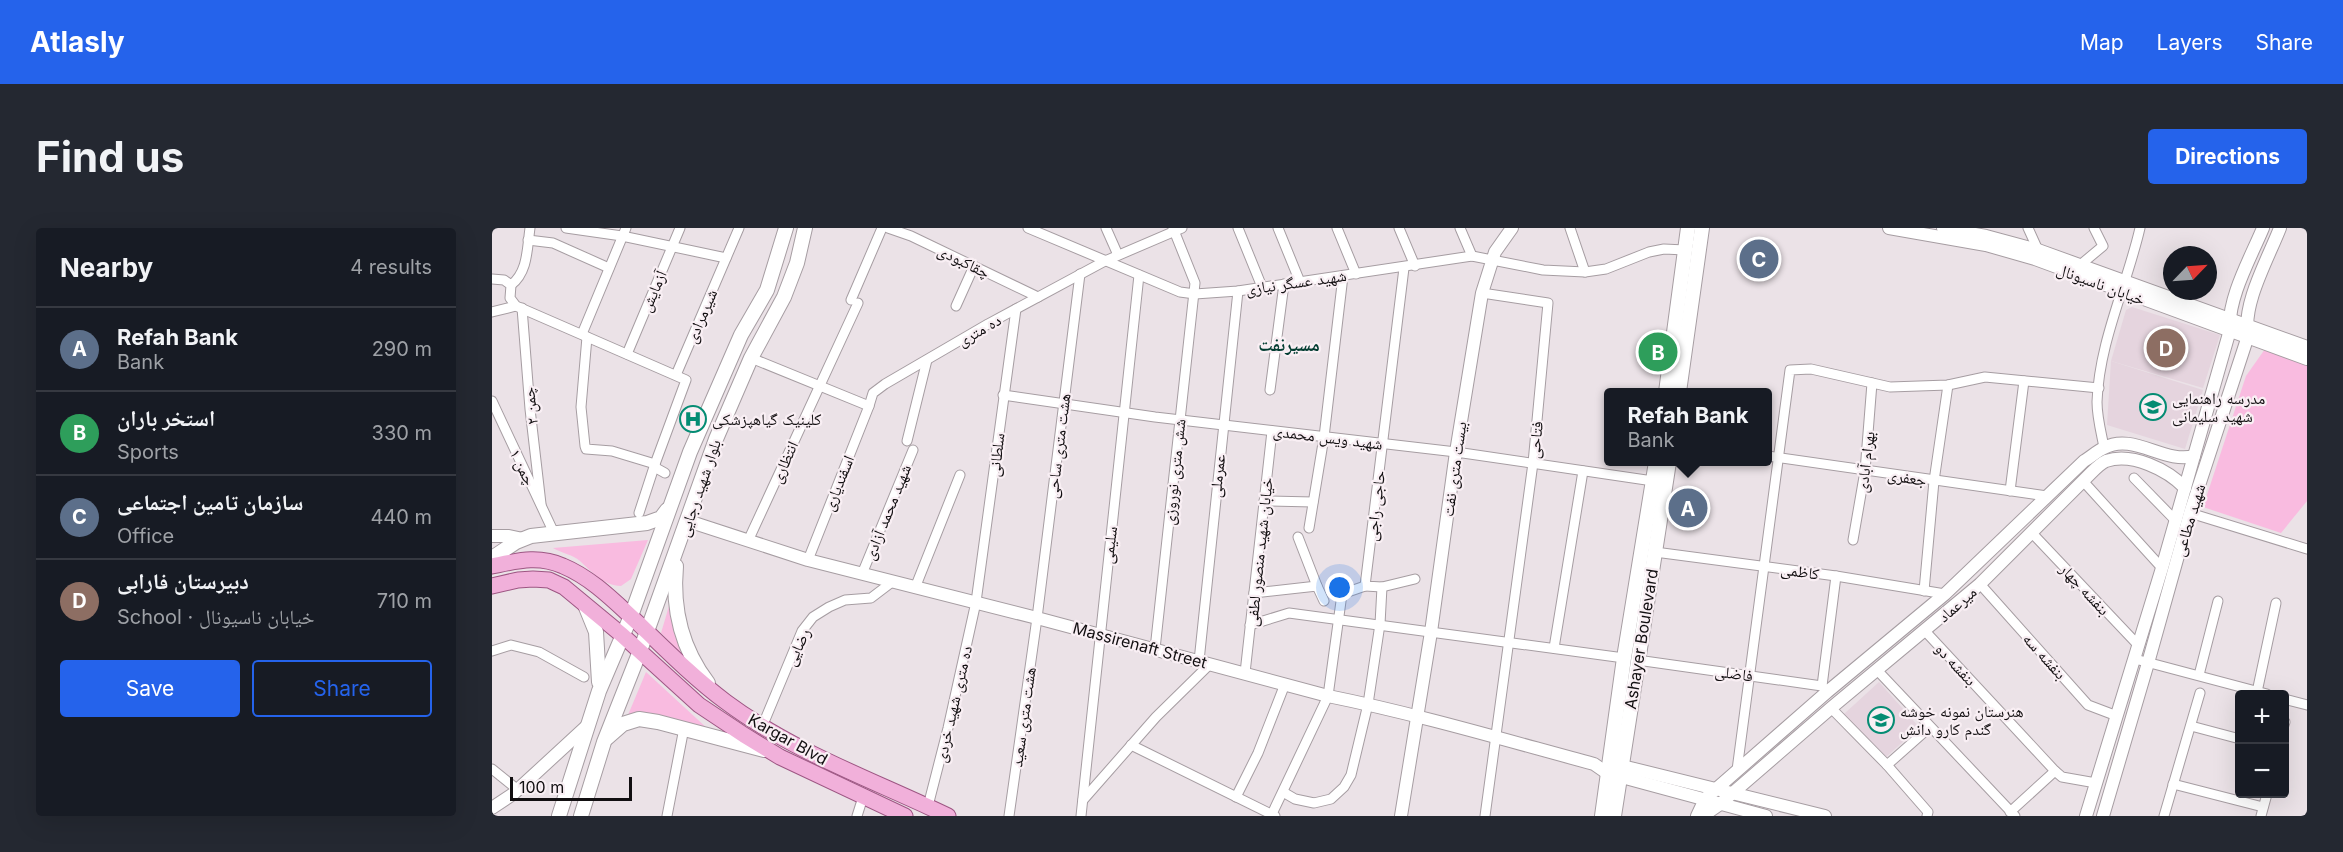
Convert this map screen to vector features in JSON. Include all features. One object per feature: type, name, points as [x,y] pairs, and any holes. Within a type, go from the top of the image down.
[{"type":"main road","name":"بلوار شهید رجایی","points":[[599,691],[631,616],[690,452],[741,335],[764,295],[786,228]]},
{"type":"main road","name":"بلوار شهید رجایی","points":[[581,816],[604,742],[679,547],[716,439],[750,358],[781,303],[797,263],[805,228]]},
{"type":"main road","points":[[1667,388],[1688,228]]},
{"type":"main road","points":[[1680,388],[1702,228]]},
{"type":"main road","points":[[764,295],[781,303]]},
{"type":"main road","name":"Ashayer Boulevard","points":[[1602,816],[1614,769],[1655,466]]},
{"type":"main road","name":"Ashayer Boulevard","points":[[1630,659],[1655,552],[1668,466]]},
{"type":"main road","points":[[492,558],[523,539],[554,533],[626,527],[654,522],[665,513],[674,498]]},
{"type":"main road","points":[[679,547],[675,588],[681,630],[694,662],[724,700]]},
{"type":"main road","name":"Kargar Blvd","points":[[492,566],[529,559],[551,561],[585,578],[724,700],[762,727],[837,766],[948,816]]},
{"type":"main road","name":"Kargar Blvd","points":[[492,586],[518,580],[549,580],[564,587],[622,635],[699,705],[770,752],[905,816]]},
{"type":"main road","points":[[559,816],[599,691],[596,632],[584,603]]},
{"type":"main road","points":[[699,705],[696,696],[699,690],[711,689]]},
{"type":"main road","points":[[604,742],[623,724],[639,719],[684,728],[770,752]]},
{"type":"main road","name":"Ashayer Boulevard","points":[[1614,769],[1614,816]]},
{"type":"street","points":[[492,279],[504,280],[510,285],[518,280],[524,268],[530,228]]},
{"type":"street","points":[[566,228],[624,232],[672,248],[726,258]]},
{"type":"street","name":"آزمایش","points":[[627,354],[680,228]]},
{"type":"street","name":"شیرمرادی","points":[[675,375],[739,228]]},
{"type":"street","name":"انتظاری","points":[[748,541],[819,384],[882,228]]},
{"type":"street","name":"چقاکبودی","points":[[888,228],[911,236],[1038,297]]},
{"type":"street","name":"شهید عسگر نیازی","points":[[1028,228],[1180,292],[1194,294],[1238,291],[1404,268],[1472,256],[1544,270],[1585,272],[1605,269],[1649,252],[1664,249],[1685,250]]},
{"type":"street","points":[[1106,228],[1118,255]]},
{"type":"street","points":[[1238,228],[1262,287]]},
{"type":"street","points":[[1278,228],[1300,282]]},
{"type":"street","points":[[1338,228],[1356,274]]},
{"type":"street","points":[[1399,228],[1415,266]]},
{"type":"street","points":[[1460,228],[1472,256]]},
{"type":"street","name":"بیست متری نفت","points":[[1401,816],[1482,293],[1495,252],[1512,228]]},
{"type":"street","points":[[1570,228],[1585,272]]},
{"type":"street","name":"خیابان ناسیونال","points":[[1889,228],[1986,245],[2123,287],[2247,330],[2307,347]]},
{"type":"street","name":"خیابان ناسیونال","points":[[1943,228],[1984,232],[2079,266],[2123,287]]},
{"type":"street","points":[[2028,228],[2038,250]]},
{"type":"street","points":[[2079,266],[2103,246],[2094,228]]},
{"type":"street","points":[[2140,228],[2104,351],[2097,402],[2099,427],[2104,447],[2127,444],[2176,458],[2194,456]]},
{"type":"street","name":"شهید مطاعی","points":[[2086,816],[2176,521],[2230,324],[2233,302],[2263,228]]},
{"type":"street","name":"شهید مطاعی","points":[[2103,816],[2190,513],[2247,330],[2248,308],[2280,228]]},
{"type":"street","name":"ده متری","points":[[866,404],[873,393],[1016,309],[1105,261],[1176,229]]},
{"type":"street","name":"شش متری نوروزی","points":[[1155,649],[1195,283],[1176,229]]},
{"type":"street","points":[[624,232],[584,336],[581,406],[585,446],[586,449],[612,451],[655,464],[656,468],[665,473]]},
{"type":"street","points":[[528,240],[553,243],[609,268]]},
{"type":"street","points":[[956,306],[974,266]]},
{"type":"street","name":"حاجی راجی","points":[[1365,586],[1404,268]]},
{"type":"street","name":"هشت متری ساحی","points":[[1037,618],[1080,274]]},
{"type":"street","name":"سلیمی","points":[[1081,816],[1139,275]]},
{"type":"street","points":[[1309,528],[1324,437],[1342,276]]},
{"type":"street","points":[[1270,390],[1284,284]]},
{"type":"street","name":"چمن ۲","points":[[510,285],[510,298],[519,307],[541,504]]},
{"type":"street","name":"عمرملی","points":[[1204,662],[1222,425],[1238,291]]},
{"type":"street","name":"فتاحی","points":[[1482,293],[1548,303],[1533,463],[1485,816]]},
{"type":"street","points":[[492,312],[519,307],[686,380],[639,513]]},
{"type":"street","name":"سلطانی","points":[[976,602],[1016,309]]},
{"type":"street","name":"خیابان ناسیونال","points":[[2247,330],[2307,359]]},
{"type":"street","points":[[750,358],[866,404]]},
{"type":"street","points":[[907,441],[927,360]]},
{"type":"street","points":[[1736,772],[1790,370],[1811,369],[1890,387],[1948,385],[1985,377],[2099,388]]},
{"type":"street","points":[[2010,491],[2024,381]]},
{"type":"street","name":"بهرام آبادی","points":[[1853,540],[1865,471],[1872,383]]},
{"type":"street","points":[[1924,591],[1934,481],[1948,385]]},
{"type":"street","name":"شهید ویس محمدی","points":[[1004,395],[1124,413],[1456,452],[1653,481]]},
{"type":"street","name":"چمن ۱","points":[[492,401],[554,533]]},
{"type":"street","name":"اسفندیاری","points":[[808,560],[866,404]]},
{"type":"street","name":"خیابان شهید منصور لطفی","points":[[1245,673],[1272,431]]},
{"type":"street","name":"میرعماد","points":[[1697,816],[1705,800],[1715,790],[1808,708],[1824,689],[1945,594],[2075,469],[2104,447]]},
{"type":"street","name":"شهید محمد آزادی","points":[[862,574],[913,450]]},
{"type":"street","name":"جعفری","points":[[1772,457],[2047,496]]},
{"type":"street","name":"میرعماد","points":[[1703,816],[1980,584],[2105,462],[2121,458],[2143,463],[2172,475],[2185,488]]},
{"type":"street","points":[[2172,475],[2178,466],[2176,458]]},
{"type":"street","points":[[1554,648],[1583,471]]},
{"type":"street","points":[[915,588],[960,475]]},
{"type":"street","points":[[2134,478],[2176,521]]},
{"type":"street","points":[[2083,481],[2162,568]]},
{"type":"street","points":[[1264,501],[1313,502]]},
{"type":"street","points":[[2190,513],[2307,549]]},
{"type":"street","name":"Massirenaft Street","points":[[688,521],[808,560],[1614,769]]},
{"type":"street","name":"بنفشه چهار","points":[[2032,533],[2139,646]]},
{"type":"street","points":[[492,536],[523,539]]},
{"type":"street","points":[[1298,537],[1324,601]]},
{"type":"street","name":"کاظمی","points":[[1655,552],[1836,576],[1945,594]]},
{"type":"street","points":[[1824,689],[1836,576]]},
{"type":"street","points":[[1131,745],[1272,816],[1328,696],[1342,594],[1365,586],[1382,587],[1415,579]]},
{"type":"street","name":"رضایی","points":[[762,727],[802,631],[813,617],[845,600],[871,598],[892,582]]},
{"type":"street","name":"بنفشه سه","points":[[1980,584],[2088,705],[2117,716]]},
{"type":"street","points":[[1254,593],[1317,586]]},
{"type":"street","points":[[1283,792],[1296,800],[1314,803],[1331,799],[1344,787],[1351,776],[1368,704],[1380,624],[1382,587]]},
{"type":"street","points":[[2199,675],[2218,601]]},
{"type":"street","name":"ده متری شهید خردی","points":[[928,806],[976,602]]},
{"type":"street","points":[[2262,690],[2276,603]]},
{"type":"street","name":"فاضلی","points":[[1250,625],[1289,612],[1750,675],[1824,689]]},
{"type":"street","name":"هشت متری سعید","points":[[1009,816],[1037,618]]},
{"type":"street","name":"بنفشه دو","points":[[1925,631],[2055,771],[2062,777],[2096,783]]},
{"type":"street","points":[[492,651],[512,645],[539,652],[584,677]]},
{"type":"street","points":[[2135,659],[2252,690]]},
{"type":"street","points":[[1083,800],[1204,662]]},
{"type":"street","points":[[1877,670],[2012,814],[2055,771]]},
{"type":"street","points":[[1236,797],[1258,753],[1286,684]]},
{"type":"street","points":[[2164,816],[2200,693]]},
{"type":"street","points":[[2289,700],[2307,705]]},
{"type":"street","points":[[1808,708],[1818,719]]},
{"type":"street","points":[[1831,708],[1887,765],[1928,812],[1927,816]]},
{"type":"street","points":[[492,808],[518,790],[588,725]]},
{"type":"street","points":[[2191,726],[2235,738]]},
{"type":"street","points":[[1887,765],[1930,727]]},
{"type":"street","points":[[667,816],[684,728]]},
{"type":"street","points":[[492,769],[518,790]]},
{"type":"street","points":[[1614,769],[1733,793],[1825,816]]},
{"type":"street","points":[[1614,769],[1720,804],[1740,813],[1766,816]]},
{"type":"street","points":[[2173,784],[2262,811]]},
{"type":"street","points":[[857,816],[863,796]]},
{"type":"street","points":[[1740,813],[1748,797]]},
{"type":"shaded area","points":[[2132,307],[2220,335],[2203,388],[2111,361],[2126,310]]},
{"type":"shaded area","points":[[2265,349],[2307,365],[2307,501],[2281,533],[2203,507],[2246,376]]},
{"type":"shaded area","name":"مدرسه راهنمایی شهید سلیمانی","points":[[2111,361],[2203,390],[2185,449],[2107,425]]},
{"type":"shaded area","points":[[648,540],[631,579],[621,586],[603,581],[577,559],[553,548]]},
{"type":"shaded area","points":[[669,606],[674,632],[684,656],[661,633]]},
{"type":"shaded area","points":[[646,672],[709,730],[659,715],[628,715]]},
{"type":"shaded area","name":"هنرستان نمونه خوشه گندم کارو دانش","points":[[1879,682],[1919,727],[1885,758],[1844,714]]},
{"type":"place","name":"سازمان تامین اجتماعی","points":[[1759,259]]},
{"type":"place","name":"دبیرستان فارابی","points":[[2166,348]]},
{"type":"place","name":"استخر باران","points":[[1658,352]]},
{"type":"place","name":"مدرسه راهنمایی شهید سلیمانی","points":[[2153,407]]},
{"type":"place","name":"کلینیک گیاهپزشکی","points":[[693,419]]},
{"type":"place","name":"Refah Bank","points":[[1688,508]]},
{"type":"place","name":"هنرستان نمونه خوشه گندم کارو دانش","points":[[1881,720]]},
{"type":"district","name":"مسیرنفت","points":[[1289,344]]}]
